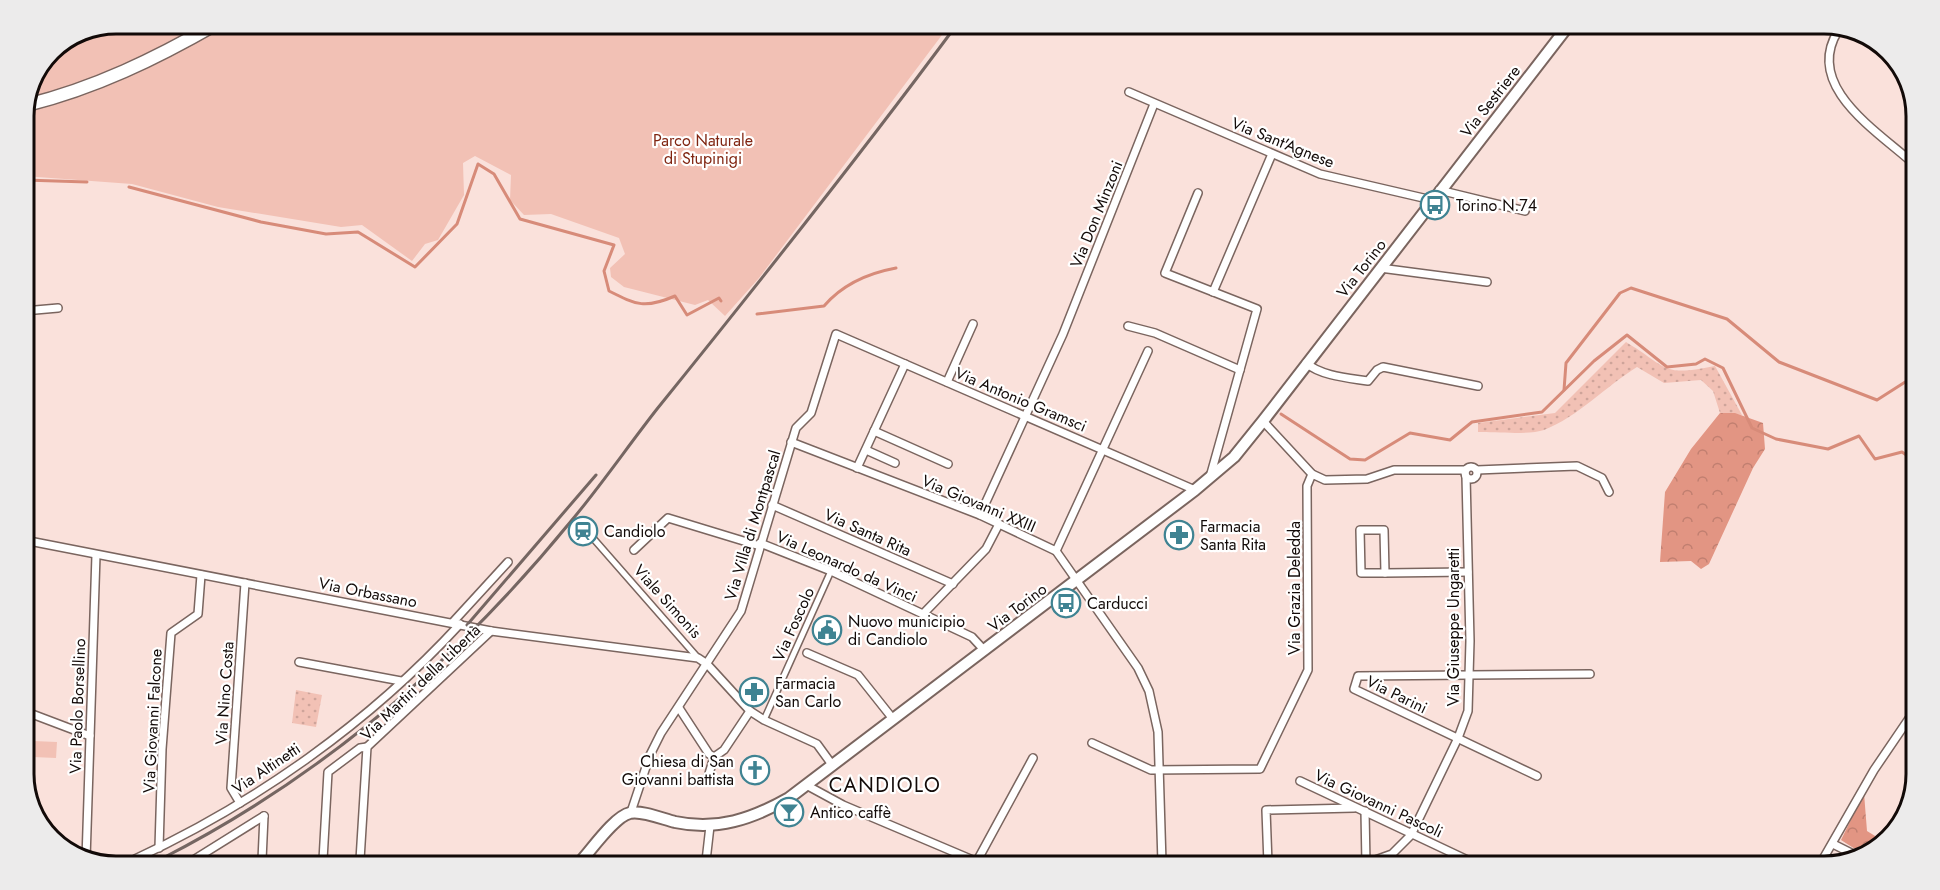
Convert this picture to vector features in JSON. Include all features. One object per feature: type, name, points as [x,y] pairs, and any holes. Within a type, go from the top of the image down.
[{"type":"main road","points":[[36,102],[111,79],[162,55],[197,35]]},
{"type":"main road","name":"Via Sestriere","points":[[1439,190],[1561,35]]},
{"type":"main road","name":"Via Torino","points":[[631,812],[683,824],[710,826],[754,816],[808,786],[892,718],[1195,490],[1234,457],[1439,190]]},
{"type":"main road","points":[[586,856],[620,818],[631,812]]},
{"type":"street","points":[[1835,36],[1831,42],[1827,63],[1842,99],[1905,156]]},
{"type":"street","name":"Via Sant'Agnese","points":[[1129,92],[1330,177],[1426,196],[1432,200]]},
{"type":"street","name":"Via Don Minzoni","points":[[980,515],[1063,334],[1154,104]]},
{"type":"street","points":[[1214,292],[1272,154]]},
{"type":"street","points":[[1439,190],[1525,211]]},
{"type":"street","points":[[1198,193],[1165,273],[1257,309],[1210,477]]},
{"type":"street","points":[[1380,268],[1487,282]]},
{"type":"street","points":[[35,310],[58,308]]},
{"type":"street","points":[[947,382],[973,324]]},
{"type":"street","points":[[1128,326],[1155,333],[1240,370]]},
{"type":"street","name":"Via Antonio Gramsci","points":[[836,334],[1195,490]]},
{"type":"street","name":"Via Villa di Montpascal","points":[[631,812],[650,755],[741,611],[791,442],[796,428],[811,412],[836,334]]},
{"type":"street","points":[[1056,552],[1148,351]]},
{"type":"street","points":[[1306,363],[1314,370],[1368,381],[1383,367],[1478,386]]},
{"type":"street","points":[[857,468],[905,364]]},
{"type":"street","points":[[1263,421],[1312,474],[1325,480],[1360,480],[1394,470],[1468,475],[1473,467],[1477,470],[1577,466],[1602,478],[1609,492]]},
{"type":"street","name":"Via Giovanni XXIII","points":[[874,431],[948,464]]},
{"type":"street","name":"Via Giovanni XXIII","points":[[791,442],[980,515],[1056,552],[1092,600],[1145,681],[1155,714],[1160,771],[1162,856]]},
{"type":"street","points":[[866,450],[895,463]]},
{"type":"street","name":"Via Giuseppe Ungaretti","points":[[1387,856],[1392,854],[1412,833],[1458,738],[1467,711],[1469,675],[1466,495],[1468,475],[1477,470]]},
{"type":"street","name":"Via Grazia Deledda","points":[[1092,743],[1151,770],[1260,769],[1308,670],[1307,486],[1312,474]]},
{"type":"street","name":"Via Santa Rita","points":[[772,505],[953,584]]},
{"type":"street","name":"Via Leonardo da Vinci","points":[[634,550],[668,518],[760,545],[831,571],[972,637],[984,650]]},
{"type":"street","points":[[923,614],[986,549],[999,524]]},
{"type":"street","points":[[1385,573],[1384,530],[1360,530],[1361,573],[1385,573],[1468,572]]},
{"type":"street","name":"Viale Simonis","points":[[592,537],[698,658]]},
{"type":"street","name":"Via Orbassano","points":[[35,542],[492,631],[698,658],[707,664],[750,711],[764,720],[817,744],[833,766]]},
{"type":"street","name":"Via Paolo Borsellino","points":[[86,849],[96,555]]},
{"type":"street","name":"Via Altinetti","points":[[142,856],[240,803],[338,735],[401,681],[456,623],[508,562]]},
{"type":"street","name":"Via Foscolo","points":[[764,720],[831,571]]},
{"type":"street","name":"Via Giovanni Falcone","points":[[159,848],[162,749],[171,633],[198,614],[201,575]]},
{"type":"street","name":"Via Nino Costa","points":[[240,803],[231,788],[245,583]]},
{"type":"street","name":"Via Martiri della Libertà","points":[[360,856],[367,747],[492,631]]},
{"type":"street","points":[[797,648],[858,675],[892,718]]},
{"type":"street","points":[[299,662],[401,681]]},
{"type":"street","points":[[1469,675],[1590,674]]},
{"type":"street","name":"Via Parini","points":[[1469,675],[1358,676],[1354,689],[1537,776]]},
{"type":"street","points":[[679,708],[709,754],[714,758]]},
{"type":"street","points":[[708,777],[714,758],[724,750],[750,711]]},
{"type":"street","points":[[35,715],[90,736]]},
{"type":"street","points":[[1826,856],[1874,770],[1906,723]]},
{"type":"street","points":[[323,856],[328,772],[360,748],[367,747]]},
{"type":"street","points":[[982,856],[1033,758]]},
{"type":"street","name":"Via Giovanni Pascoli","points":[[1300,781],[1459,856]]},
{"type":"street","points":[[808,786],[843,805],[965,856]]},
{"type":"street","points":[[1268,856],[1266,810],[1362,810],[1365,856]]},
{"type":"street","points":[[200,856],[264,816],[262,856]]},
{"type":"street","points":[[707,856],[710,826]]},
{"type":"street","points":[[1833,844],[1848,852]]},
{"type":"green space","name":"Parco Naturale di Stupinigi","points":[[942,35],[759,278],[725,316],[708,300],[695,305],[624,287],[611,277],[610,268],[625,254],[619,238],[551,214],[524,215],[510,200],[511,175],[475,156],[463,163],[464,195],[438,240],[425,244],[412,261],[362,225],[341,227],[218,207],[132,184],[35,177],[35,111],[37,95],[43,80],[62,55],[76,45],[101,36]]},
{"type":"green space","points":[[1626,342],[1666,368],[1684,371],[1715,366],[1742,415],[1720,413],[1713,391],[1701,380],[1664,383],[1637,367],[1569,417],[1544,430],[1521,433],[1478,432],[1478,423],[1555,413]]},
{"type":"green space","points":[[1720,413],[1735,413],[1763,423],[1765,449],[1753,468],[1709,564],[1701,569],[1691,561],[1660,562],[1665,492],[1691,449]]},
{"type":"green space","points":[[296,690],[322,695],[316,727],[292,723]]},
{"type":"green space","points":[[35,741],[57,742],[56,758],[35,757]]},
{"type":"green space","points":[[1864,793],[1867,831],[1876,837],[1855,849],[1841,840]]},
{"type":"waterway","points":[[129,187],[261,222],[326,234],[358,232],[415,267],[457,224],[478,164],[494,174],[520,219],[614,245],[604,271],[609,291],[641,304],[656,303],[675,296],[687,315],[719,298],[721,301]]},
{"type":"waterway","points":[[35,180],[87,182]]},
{"type":"waterway","points":[[757,314],[824,306],[839,292],[857,281],[896,268]]},
{"type":"waterway","points":[[1564,390],[1566,363],[1620,293],[1631,288],[1727,319],[1779,362],[1877,400],[1905,382]]},
{"type":"waterway","points":[[1281,414],[1350,459],[1365,460],[1410,433],[1450,440],[1472,422],[1542,412],[1594,361],[1627,335],[1667,367],[1696,364],[1705,359],[1723,368],[1752,428],[1776,439],[1828,449],[1859,436],[1875,459],[1902,452],[1906,454]]},
{"type":"railway","points":[[167,856],[220,827],[332,753],[434,667],[482,620],[528,571],[583,506],[845,172],[949,35]]},
{"type":"railway","points":[[467,625],[596,475]]},
{"type":"place","name":"Torino N.74","points":[[1435,205]]},
{"type":"place","name":"Candiolo","points":[[583,531]]},
{"type":"place","name":"Farmacia Santa Rita","points":[[1179,535]]},
{"type":"place","name":"Carducci","points":[[1066,603]]},
{"type":"place","name":"Nuovo municipio di Candiolo","points":[[827,630]]},
{"type":"place","name":"Farmacia San Carlo","points":[[754,692]]},
{"type":"place","name":"Chiesa di San Giovanni battista","points":[[755,770]]},
{"type":"place","name":"Antico caffè","points":[[789,812]]},
{"type":"district","name":"CANDIOLO","points":[[885,785]]}]
